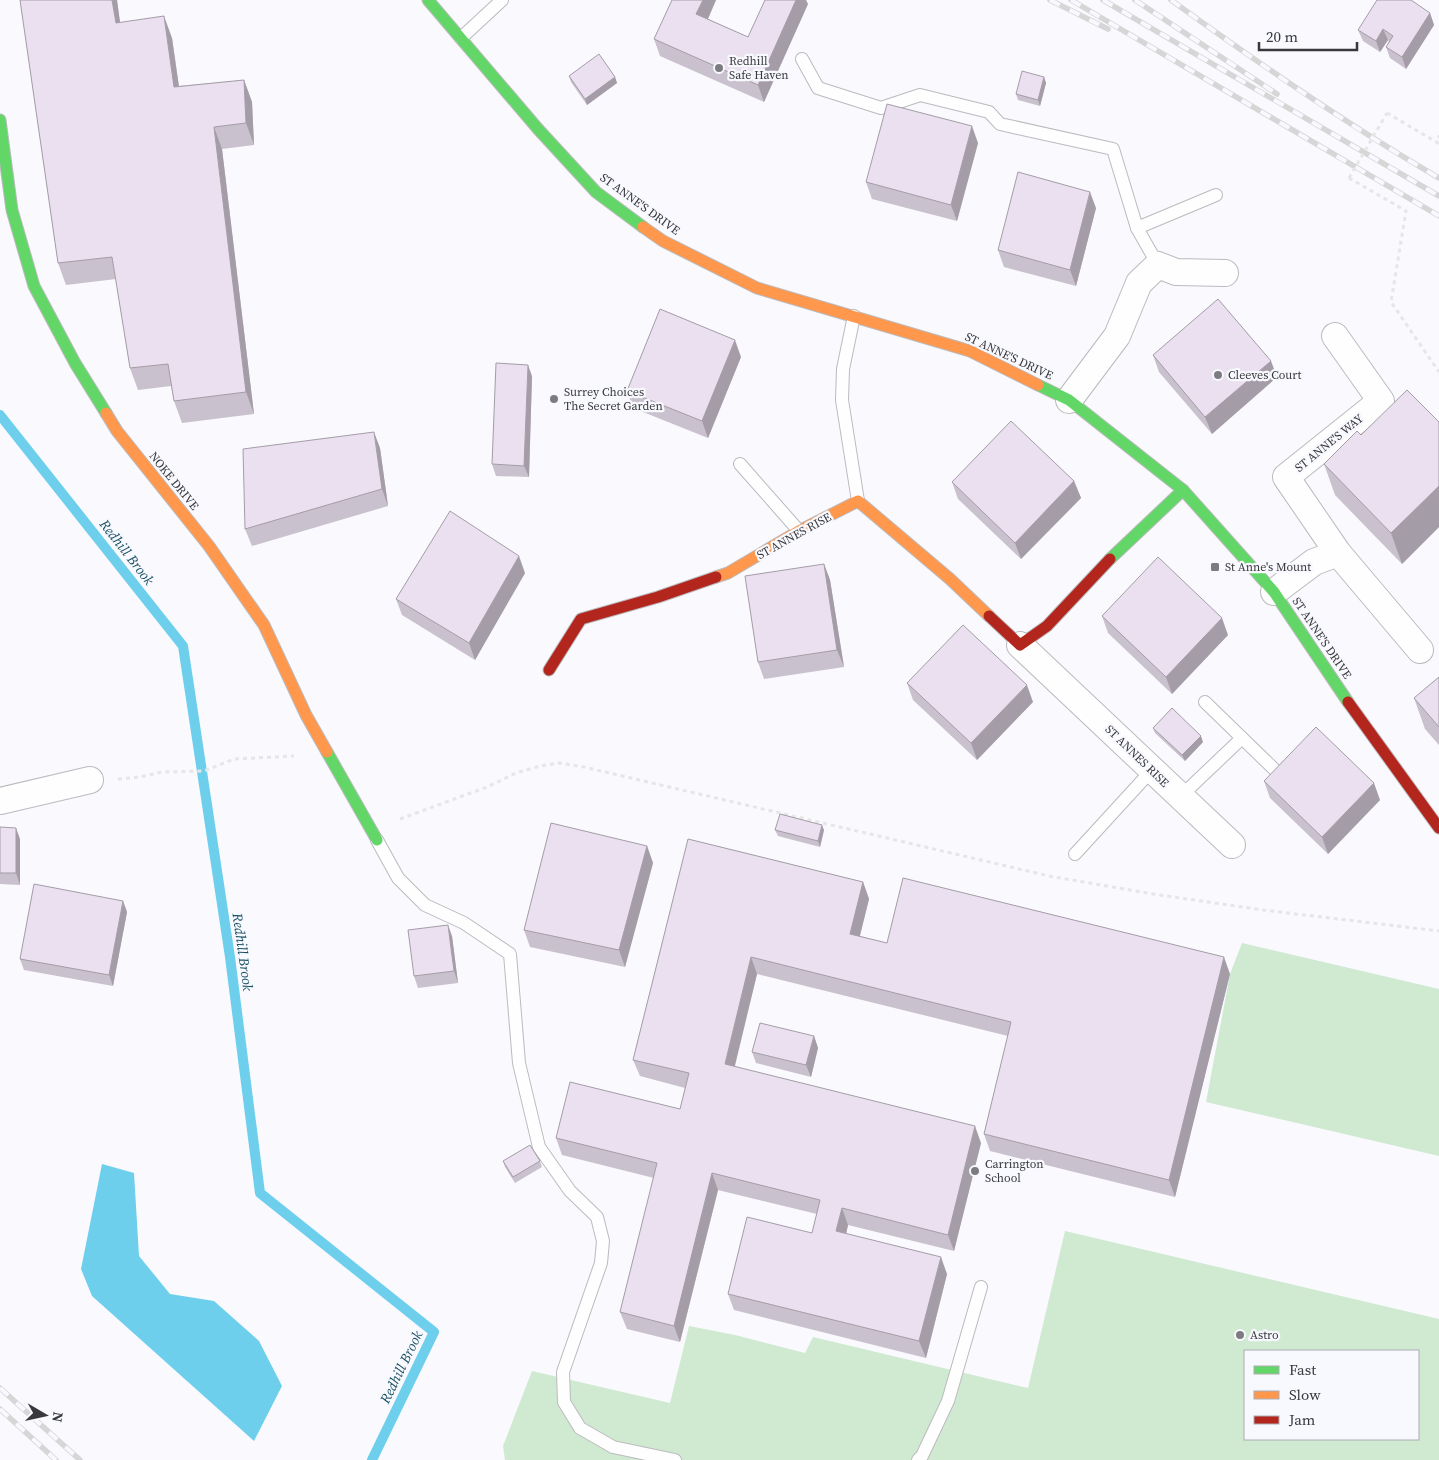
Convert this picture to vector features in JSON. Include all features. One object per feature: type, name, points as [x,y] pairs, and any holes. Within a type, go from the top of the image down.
[{"type":"street","name":"ST ANNE'S DRIVE","points":[[428,0],[538,129],[596,192],[663,241],[757,288],[970,351],[1069,400],[1183,490],[1274,592],[1363,724],[1439,828]]},
{"type":"street","name":"NOKE DRIVE","points":[[0,120],[12,210],[34,286],[75,363],[117,431],[209,546],[264,625],[306,715],[377,840]]},
{"type":"street","points":[[1069,400],[1117,336],[1139,283],[1158,265],[1176,272],[1225,273]]},
{"type":"street","name":"ST ANNE'S WAY","points":[[1335,336],[1381,401],[1286,477],[1338,553],[1420,650]]},
{"type":"street","points":[[1020,645],[1047,626],[1115,553],[1183,490]]},
{"type":"street","name":"ST ANNES RISE","points":[[549,670],[581,619],[658,597],[728,574],[799,531],[858,501],[950,579],[1232,845]]},
{"type":"street","points":[[1274,592],[1314,562],[1338,553]]},
{"type":"street","points":[[0,801],[90,780]]},
{"type":"lane","points":[[461,38],[502,0]]},
{"type":"lane","points":[[802,59],[818,88],[881,108],[920,95],[989,112],[1000,124],[1112,149],[1137,228],[1158,265]]},
{"type":"lane","points":[[1137,228],[1216,195]]},
{"type":"lane","points":[[854,316],[843,369],[842,400],[858,501]]},
{"type":"lane","points":[[740,464],[799,531]]},
{"type":"lane","points":[[1205,702],[1275,770]]},
{"type":"lane","points":[[1180,797],[1242,738]]},
{"type":"lane","points":[[1075,854],[1152,770]]},
{"type":"lane","points":[[377,840],[398,878],[425,905],[464,923],[510,954],[519,1063],[540,1147],[570,1191],[597,1216],[603,1242],[601,1263],[563,1372],[564,1402],[580,1428],[613,1447],[675,1460]]},
{"type":"lane","points":[[918,1460],[922,1456],[948,1402],[981,1287]]},
{"type":"path","points":[[1439,135],[1438,143],[1387,113],[1349,178],[1406,211],[1391,302],[1439,372]]},
{"type":"path","points":[[90,780],[140,777],[162,772],[204,771],[234,759],[274,757]]},
{"type":"path","points":[[399,820],[487,787],[516,773],[559,763],[593,769],[1049,876],[1263,910],[1439,930]]},
{"type":"green space","points":[[1242,943],[1439,989],[1439,1156],[1206,1102],[1230,974]]},
{"type":"green space","points":[[1065,1231],[1439,1319],[1439,1460],[505,1460],[503,1446],[532,1371],[670,1403],[689,1326],[735,1335],[805,1353],[813,1337],[1028,1388]]},
{"type":"water","points":[[102,1164],[134,1173],[139,1256],[170,1294],[214,1301],[259,1341],[282,1386],[254,1441],[92,1296],[81,1269]]},
{"type":"building","points":[[20,0],[112,0],[116,23],[164,16],[174,87],[244,80],[246,123],[214,127],[246,392],[174,401],[168,364],[130,368],[112,257],[58,263]]},
{"type":"building","points":[[672,0],[703,0],[696,14],[748,37],[765,0],[796,0],[758,85],[654,39]]},
{"type":"building","points":[[1377,0],[1411,0],[1430,13],[1402,57],[1386,47],[1393,36],[1383,29],[1376,41],[1358,30]]},
{"type":"building","points":[[599,54],[615,77],[585,99],[569,76]]},
{"type":"building","points":[[1022,71],[1044,77],[1038,100],[1016,94]]},
{"type":"building","points":[[887,104],[972,126],[951,205],[866,182]]},
{"type":"building","points":[[1018,172],[1090,192],[1070,270],[998,250]]},
{"type":"building","name":"Cleeves Court","points":[[1218,299],[1271,361],[1205,417],[1153,355]]},
{"type":"building","points":[[660,309],[735,340],[702,421],[627,391]]},
{"type":"building","points":[[496,363],[528,365],[524,466],[492,464]]},
{"type":"building","points":[[1407,390],[1439,422],[1439,486],[1391,533],[1324,464],[1357,431],[1361,435]]},
{"type":"building","points":[[1011,421],[1074,481],[1015,543],[952,482]]},
{"type":"building","points":[[374,432],[382,489],[245,529],[243,449]]},
{"type":"building","points":[[450,511],[519,556],[469,643],[396,599]]},
{"type":"building","points":[[1158,557],[1222,618],[1166,677],[1102,616]]},
{"type":"building","points":[[824,564],[837,650],[758,662],[745,576]]},
{"type":"building","points":[[963,625],[1027,685],[971,743],[907,683]]},
{"type":"building","points":[[1439,677],[1439,727],[1414,698]]},
{"type":"building","points":[[1172,708],[1201,736],[1182,755],[1153,728]]},
{"type":"building","points":[[1316,727],[1374,783],[1322,837],[1264,781]]},
{"type":"building","points":[[780,814],[822,825],[818,841],[775,830]]},
{"type":"building","points":[[551,823],[647,846],[619,950],[524,930]]},
{"type":"building","points":[[0,827],[16,828],[16,873],[0,873]]},
{"type":"building","points":[[688,839],[863,882],[850,934],[887,943],[903,878],[1224,957],[1169,1180],[984,1134],[1011,1022],[751,957],[725,1064],[975,1126],[948,1235],[842,1208],[836,1231],[941,1257],[919,1341],[728,1294],[747,1217],[812,1233],[820,1200],[712,1173],[674,1326],[620,1312],[657,1163],[556,1138],[570,1082],[680,1109],[689,1073],[633,1060]]},
{"type":"building","points":[[34,884],[123,901],[109,975],[20,959]]},
{"type":"building","points":[[448,925],[454,971],[414,976],[408,930]]},
{"type":"building","points":[[760,1023],[814,1036],[806,1065],[752,1052]]},
{"type":"building","points":[[530,1145],[540,1161],[513,1177],[503,1161]]},
{"type":"waterway","name":"Redhill Brook","points":[[0,415],[183,646],[230,957],[260,1193],[434,1332],[372,1460]]},
{"type":"railway","points":[[1050,0],[1108,29]]},
{"type":"railway","points":[[1071,0],[1439,216]]},
{"type":"railway","points":[[1103,0],[1439,196]]},
{"type":"railway","points":[[1135,0],[1277,94]]},
{"type":"railway","points":[[1171,0],[1303,92],[1439,178]]},
{"type":"railway","points":[[0,1388],[80,1460]]},
{"type":"railway","points":[[0,1409],[56,1460]]},
{"type":"traffic: fast","points":[[428,0],[538,129],[596,192],[643,227]]},
{"type":"traffic: fast","points":[[0,120],[12,210],[34,286],[75,363],[106,413]]},
{"type":"traffic: fast","points":[[1038,385],[1069,400],[1183,490],[1274,592],[1348,702]]},
{"type":"traffic: fast","points":[[1110,559],[1183,490]]},
{"type":"traffic: fast","points":[[327,752],[377,840]]},
{"type":"traffic: slow","points":[[643,227],[663,241],[757,288],[970,351],[1038,385]]},
{"type":"traffic: slow","points":[[106,413],[117,431],[209,546],[264,625],[306,715],[327,752]]},
{"type":"traffic: slow","points":[[716,577],[728,573],[799,531],[858,501],[950,579],[989,616]]},
{"type":"traffic: jam","points":[[989,616],[1020,645],[1047,626],[1110,559]]},
{"type":"traffic: jam","points":[[549,670],[581,619],[658,597],[716,577]]},
{"type":"traffic: jam","points":[[1348,702],[1439,828]]},
{"type":"place","name":"Redhill Safe Haven","points":[[719,68]]},
{"type":"place","name":"Cleeves Court","points":[[1218,375]]},
{"type":"place","name":"Surrey Choices The Secret Garden","points":[[554,399]]},
{"type":"place","name":"St Anne's Mount","points":[[1215,567]]},
{"type":"place","name":"Carrington School","points":[[975,1171]]},
{"type":"place","name":"Astro","points":[[1240,1335]]}]
